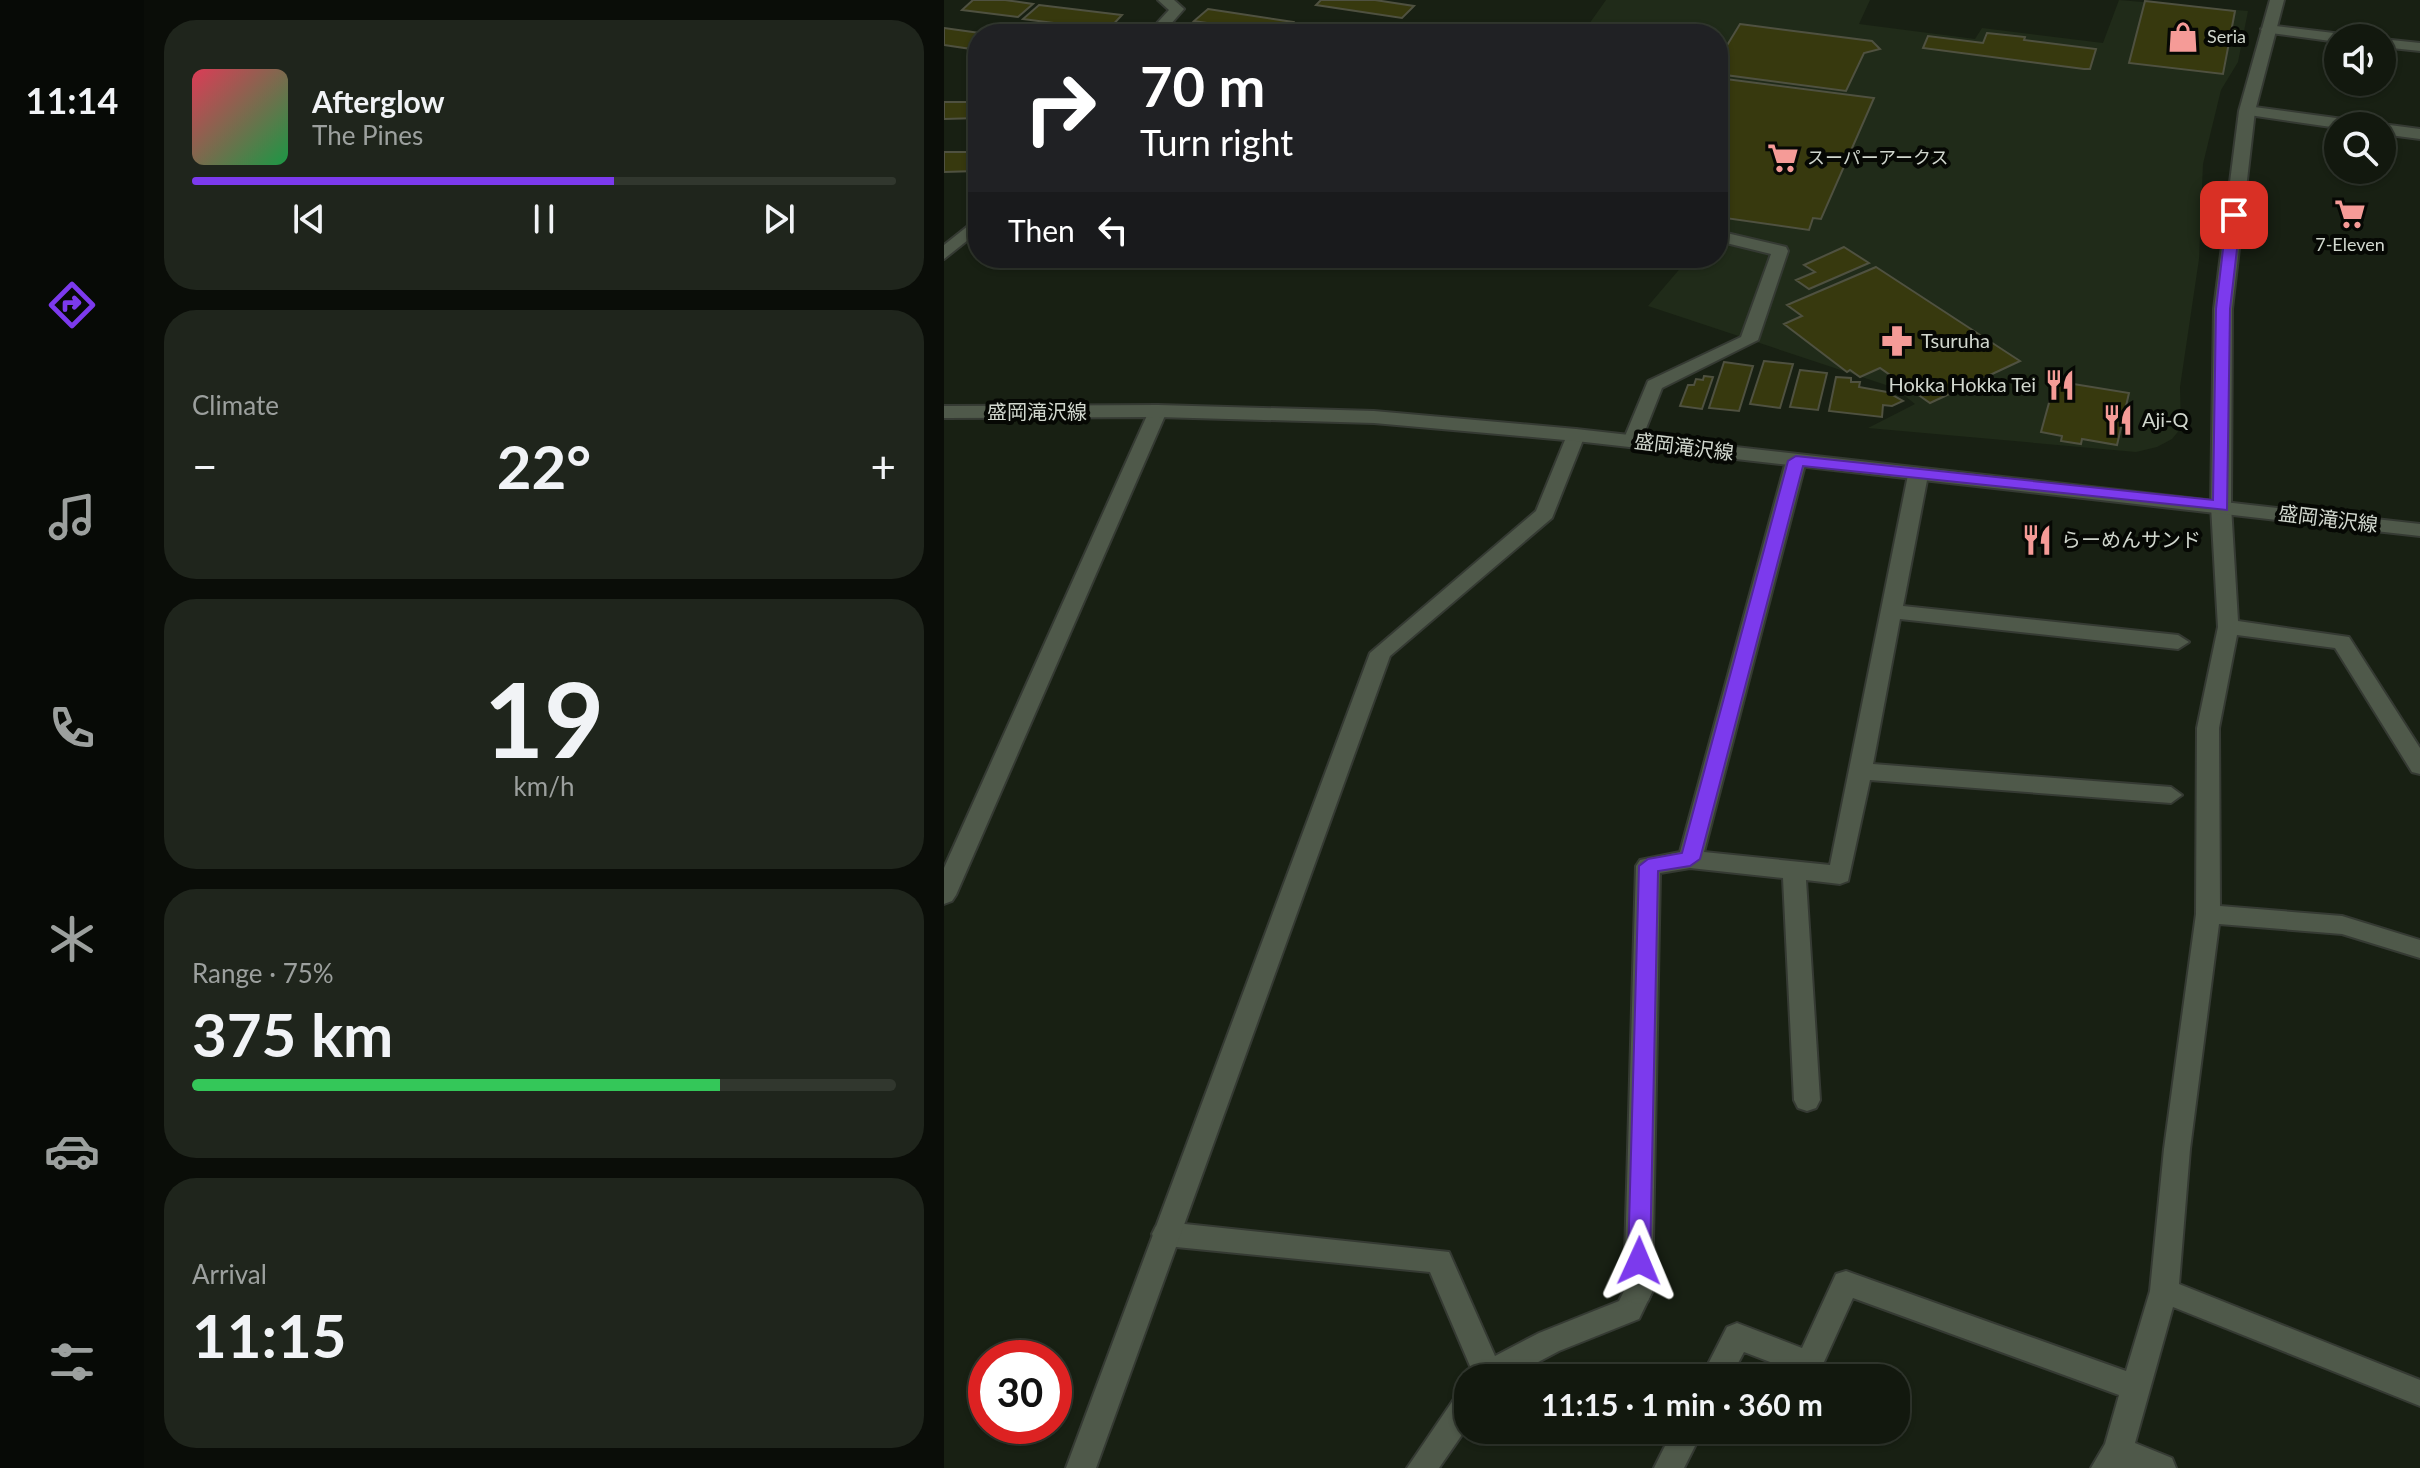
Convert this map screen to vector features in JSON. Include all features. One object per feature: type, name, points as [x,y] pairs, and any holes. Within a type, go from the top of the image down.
[{"type":"street","points":[[1163,24],[1177,9],[1165,0]]},
{"type":"street","points":[[2161,1468],[2112,1459],[2164,1291],[2177,1149],[2208,914],[2208,728],[2228,627],[2221,506],[2223,309],[2247,111],[2277,0]]},
{"type":"street","points":[[2268,29],[2324,36]]},
{"type":"street","points":[[2396,44],[2420,47]]},
{"type":"street","points":[[2247,111],[2324,121]]},
{"type":"street","points":[[2396,131],[2420,134]]},
{"type":"street","points":[[944,254],[968,232]]},
{"type":"street","points":[[1632,441],[1654,385],[1749,340],[1780,251],[1728,238]]},
{"type":"street","points":[[944,895],[1158,411]]},
{"type":"street","name":"盛岡滝沢線","points":[[944,412],[1158,411],[1374,417],[1632,441],[2420,530]]},
{"type":"street","points":[[1081,1468],[1381,653],[1545,514],[1576,435]]},
{"type":"street","points":[[1690,859],[1796,461]]},
{"type":"street","points":[[1508,1364],[1549,1342],[1629,1310],[1638,1292],[1648,866],[1690,859],[1840,875],[1918,475]]},
{"type":"street","points":[[1891,611],[2178,642]]},
{"type":"street","points":[[2228,627],[2342,642],[2420,766]]},
{"type":"street","points":[[1860,771],[2171,795]]},
{"type":"street","points":[[1794,870],[1807,1100]]},
{"type":"street","points":[[2208,914],[2342,925],[2420,949]]},
{"type":"street","points":[[1166,1234],[1439,1261],[1481,1364]]},
{"type":"street","points":[[1722,1364],[1737,1336],[1809,1364],[1846,1283],[2136,1388]]},
{"type":"street","points":[[2164,1291],[2420,1393]]},
{"type":"street","points":[[1422,1468],[1454,1422]]},
{"type":"street","points":[[1669,1468],[1681,1444]]},
{"type":"shaded area","points":[[1606,0],[1870,0],[1859,24],[1975,39],[1982,28],[2103,43],[2119,0],[2248,11],[2238,62],[2221,90],[2203,164],[2199,259],[2180,387],[2181,428],[2172,439],[2157,447],[2136,452],[1868,428],[1915,404],[1895,388],[1648,306],[1680,268],[1728,268],[1728,24],[1589,24]]},
{"type":"building","points":[[973,0],[1033,4],[1018,17],[962,10]]},
{"type":"building","points":[[1321,0],[1375,0],[1414,6],[1402,18],[1316,5]]},
{"type":"building","name":"Seria","points":[[2145,1],[2235,11],[2223,74],[2129,63]]},
{"type":"building","points":[[1039,5],[1122,15],[1114,24],[1062,24],[1023,19]]},
{"type":"building","points":[[1208,9],[1293,22],[1214,24],[1194,21]]},
{"type":"building","points":[[1740,24],[1872,41],[1880,49],[1864,53],[1846,91],[1728,75],[1728,44]]},
{"type":"building","points":[[944,28],[968,31],[968,49],[944,45]]},
{"type":"building","points":[[1987,33],[2096,49],[2090,69],[2084,69],[1923,48],[1928,36],[1983,43]]},
{"type":"building","name":"スーパーアークス","points":[[1728,79],[1874,98],[1821,219],[1813,218],[1809,230],[1728,218]]},
{"type":"building","points":[[944,102],[968,102],[968,118],[944,119]]},
{"type":"building","points":[[944,152],[968,152],[968,171],[944,172]]},
{"type":"building","points":[[1844,247],[1869,263],[1809,289],[1796,280],[1815,272],[1804,265]]},
{"type":"building","points":[[1876,267],[2020,361],[1930,403],[1880,368],[1860,377],[1850,370],[1847,372],[1784,324],[1802,316],[1787,305]]},
{"type":"building","points":[[1764,361],[1793,364],[1780,408],[1750,404]]},
{"type":"building","points":[[1724,362],[1753,366],[1739,411],[1709,408]]},
{"type":"building","points":[[1800,370],[1827,373],[1818,410],[1790,407]]},
{"type":"building","points":[[1704,376],[1713,377],[1702,409],[1680,406],[1688,385],[1694,385],[1696,379],[1703,380]]},
{"type":"building","points":[[1836,377],[1851,378],[1851,382],[1860,382],[1859,387],[1887,392],[1903,401],[1892,406],[1883,405],[1882,417],[1829,411]]},
{"type":"building","points":[[2055,381],[2129,393],[2117,445],[2082,439],[2081,444],[2061,441],[2062,436],[2041,432]]},
{"type":"place","name":"Seria","points":[[2183,37]]},
{"type":"place","name":"スーパーアークス","points":[[1783,158]]},
{"type":"place","name":"7-Eleven","points":[[2350,214]]},
{"type":"place","name":"Tsuruha","points":[[1897,341]]},
{"type":"place","name":"Hokka Hokka Tei","points":[[2060,385]]},
{"type":"place","name":"Aji-Q","points":[[2118,420]]},
{"type":"place","name":"らーめんサンド","points":[[2037,540]]},
{"type":"route","points":[[1639,1261],[1648,866],[1690,859],[1796,461],[2221,506],[2223,309],[2234,215]]}]
